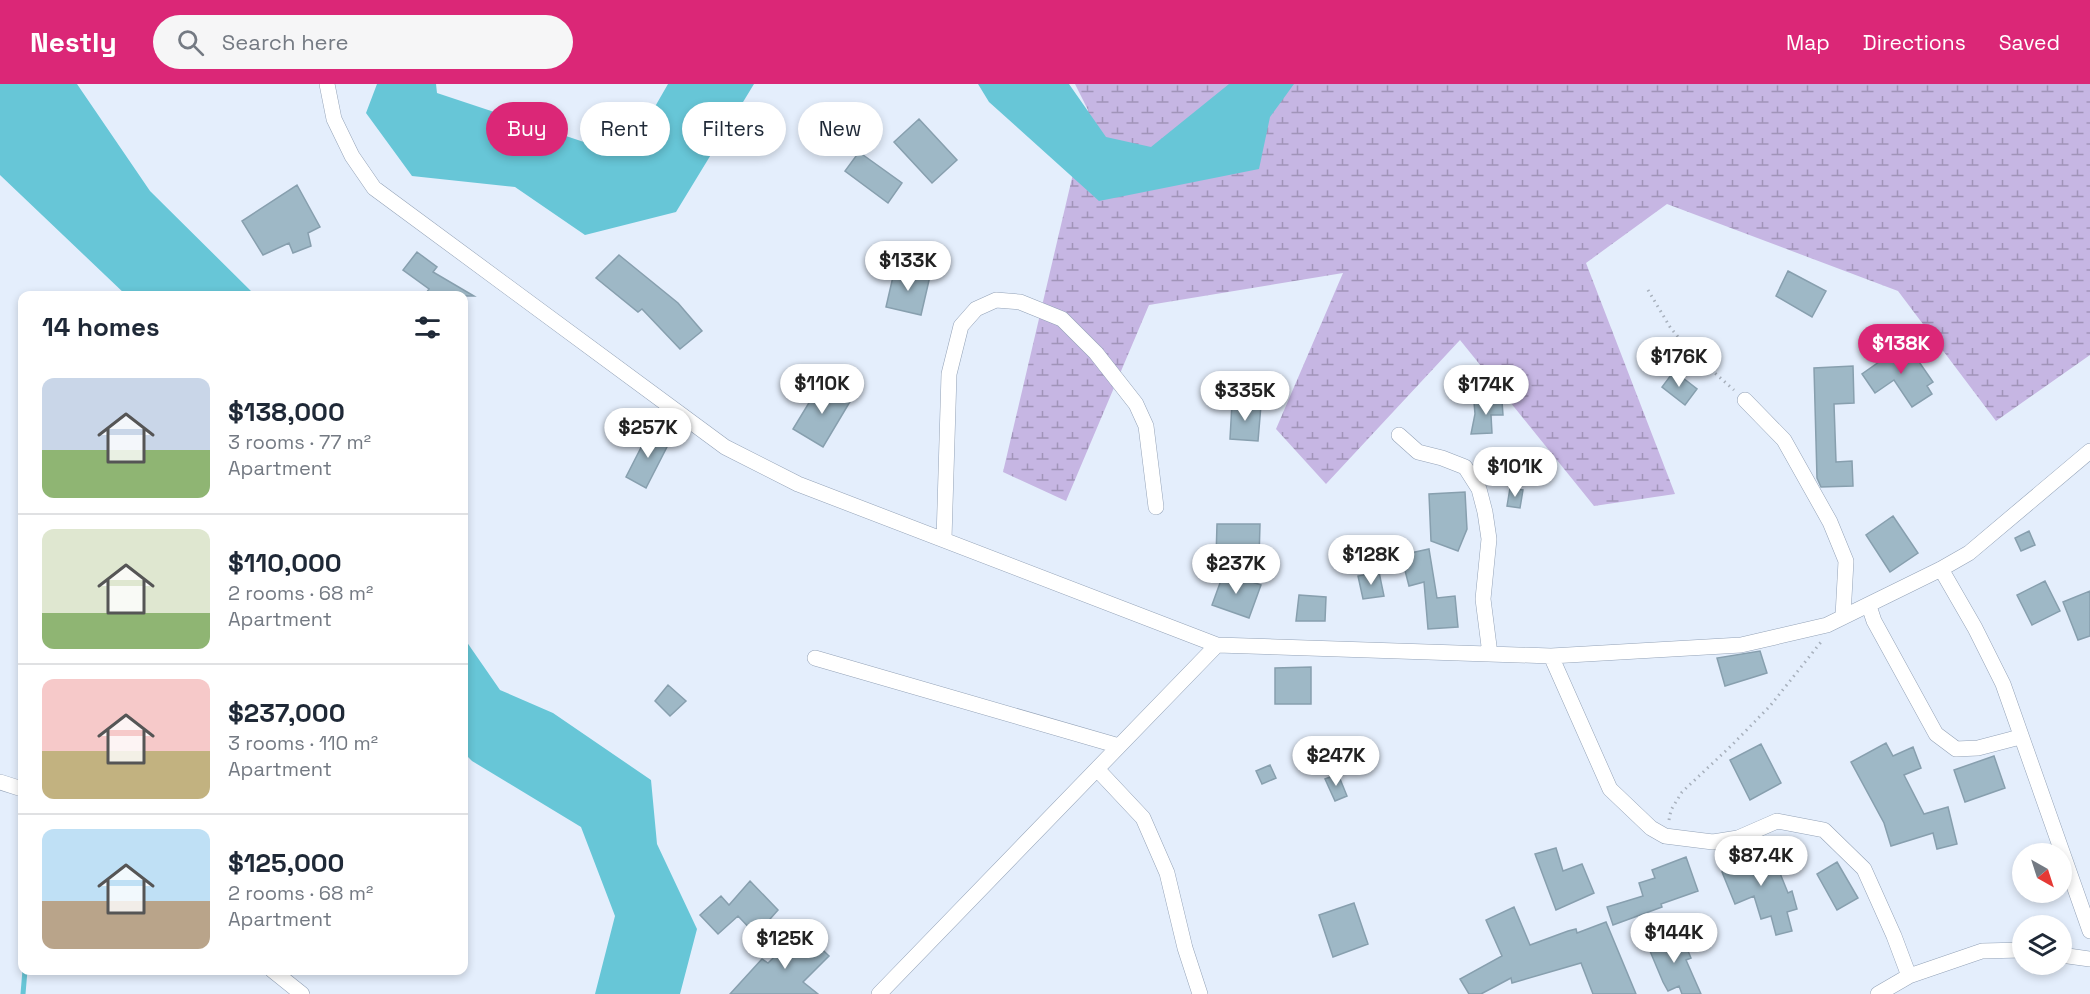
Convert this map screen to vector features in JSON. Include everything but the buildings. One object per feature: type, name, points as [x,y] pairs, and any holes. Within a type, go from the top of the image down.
[{"type":"street","points":[[327,84],[334,120],[352,156],[374,188],[409,211],[725,447],[798,484],[1217,645],[1551,656],[1741,645],[1827,625],[1941,569],[1969,553],[2090,451]]},
{"type":"street","points":[[944,539],[949,374],[961,326],[976,309],[996,300],[1020,302],[1062,319],[1095,353],[1136,404],[1146,426],[1156,507]]},
{"type":"street","points":[[1745,400],[1784,440],[1830,522],[1846,561],[1843,616]]},
{"type":"street","points":[[1399,435],[1418,452],[1465,467],[1479,489],[1489,539],[1483,599],[1490,654]]},
{"type":"street","points":[[1941,569],[1976,628],[2003,684],[2090,931]]},
{"type":"street","points":[[1869,606],[1874,621],[1936,734],[1956,749],[1978,748],[2020,737]]},
{"type":"street","points":[[879,994],[1217,645]]},
{"type":"street","points":[[1551,656],[1610,789],[1651,828],[1665,836],[1713,842],[1738,838],[1777,821],[1824,830],[1864,869],[1909,976]]},
{"type":"street","points":[[815,658],[1119,746]]},
{"type":"street","points":[[1097,769],[1143,818],[1167,873],[1185,948],[1200,994]]},
{"type":"street","points":[[0,782],[18,788]]},
{"type":"street","points":[[1878,994],[1909,976],[1982,951],[2012,950]]},
{"type":"street","points":[[2072,957],[2090,959]]},
{"type":"street","points":[[278,975],[302,994]]},
{"type":"path","points":[[1648,290],[1670,327],[1688,348],[1745,400]]},
{"type":"path","points":[[1665,836],[1671,810],[1682,792],[1732,746],[1770,706],[1843,616]]},
{"type":"green space","points":[[1075,84],[2090,84],[2090,355],[1996,421],[1898,291],[1667,204],[1586,263],[1675,494],[1594,506],[1460,340],[1326,484],[1276,429],[1343,273],[1149,305],[1066,501],[1003,472],[1088,110]]},
{"type":"water","points":[[0,84],[77,84],[150,191],[251,291],[122,291],[0,175]]},
{"type":"water","points":[[377,84],[436,84],[437,93],[486,109],[486,156],[568,156],[568,137],[580,141],[580,156],[670,156],[670,102],[658,102],[668,84],[754,84],[743,102],[682,102],[682,156],[710,156],[676,212],[585,235],[515,187],[412,176],[366,113]]},
{"type":"water","points":[[978,84],[1069,84],[1106,137],[1151,147],[1229,84],[1294,84],[1270,117],[1259,169],[1099,201],[989,102]]},
{"type":"water","points":[[468,644],[500,690],[553,713],[651,780],[657,844],[697,929],[680,994],[595,994],[615,916],[581,827],[468,757]]},
{"type":"waterway","points":[[23,994],[25,975]]}]
